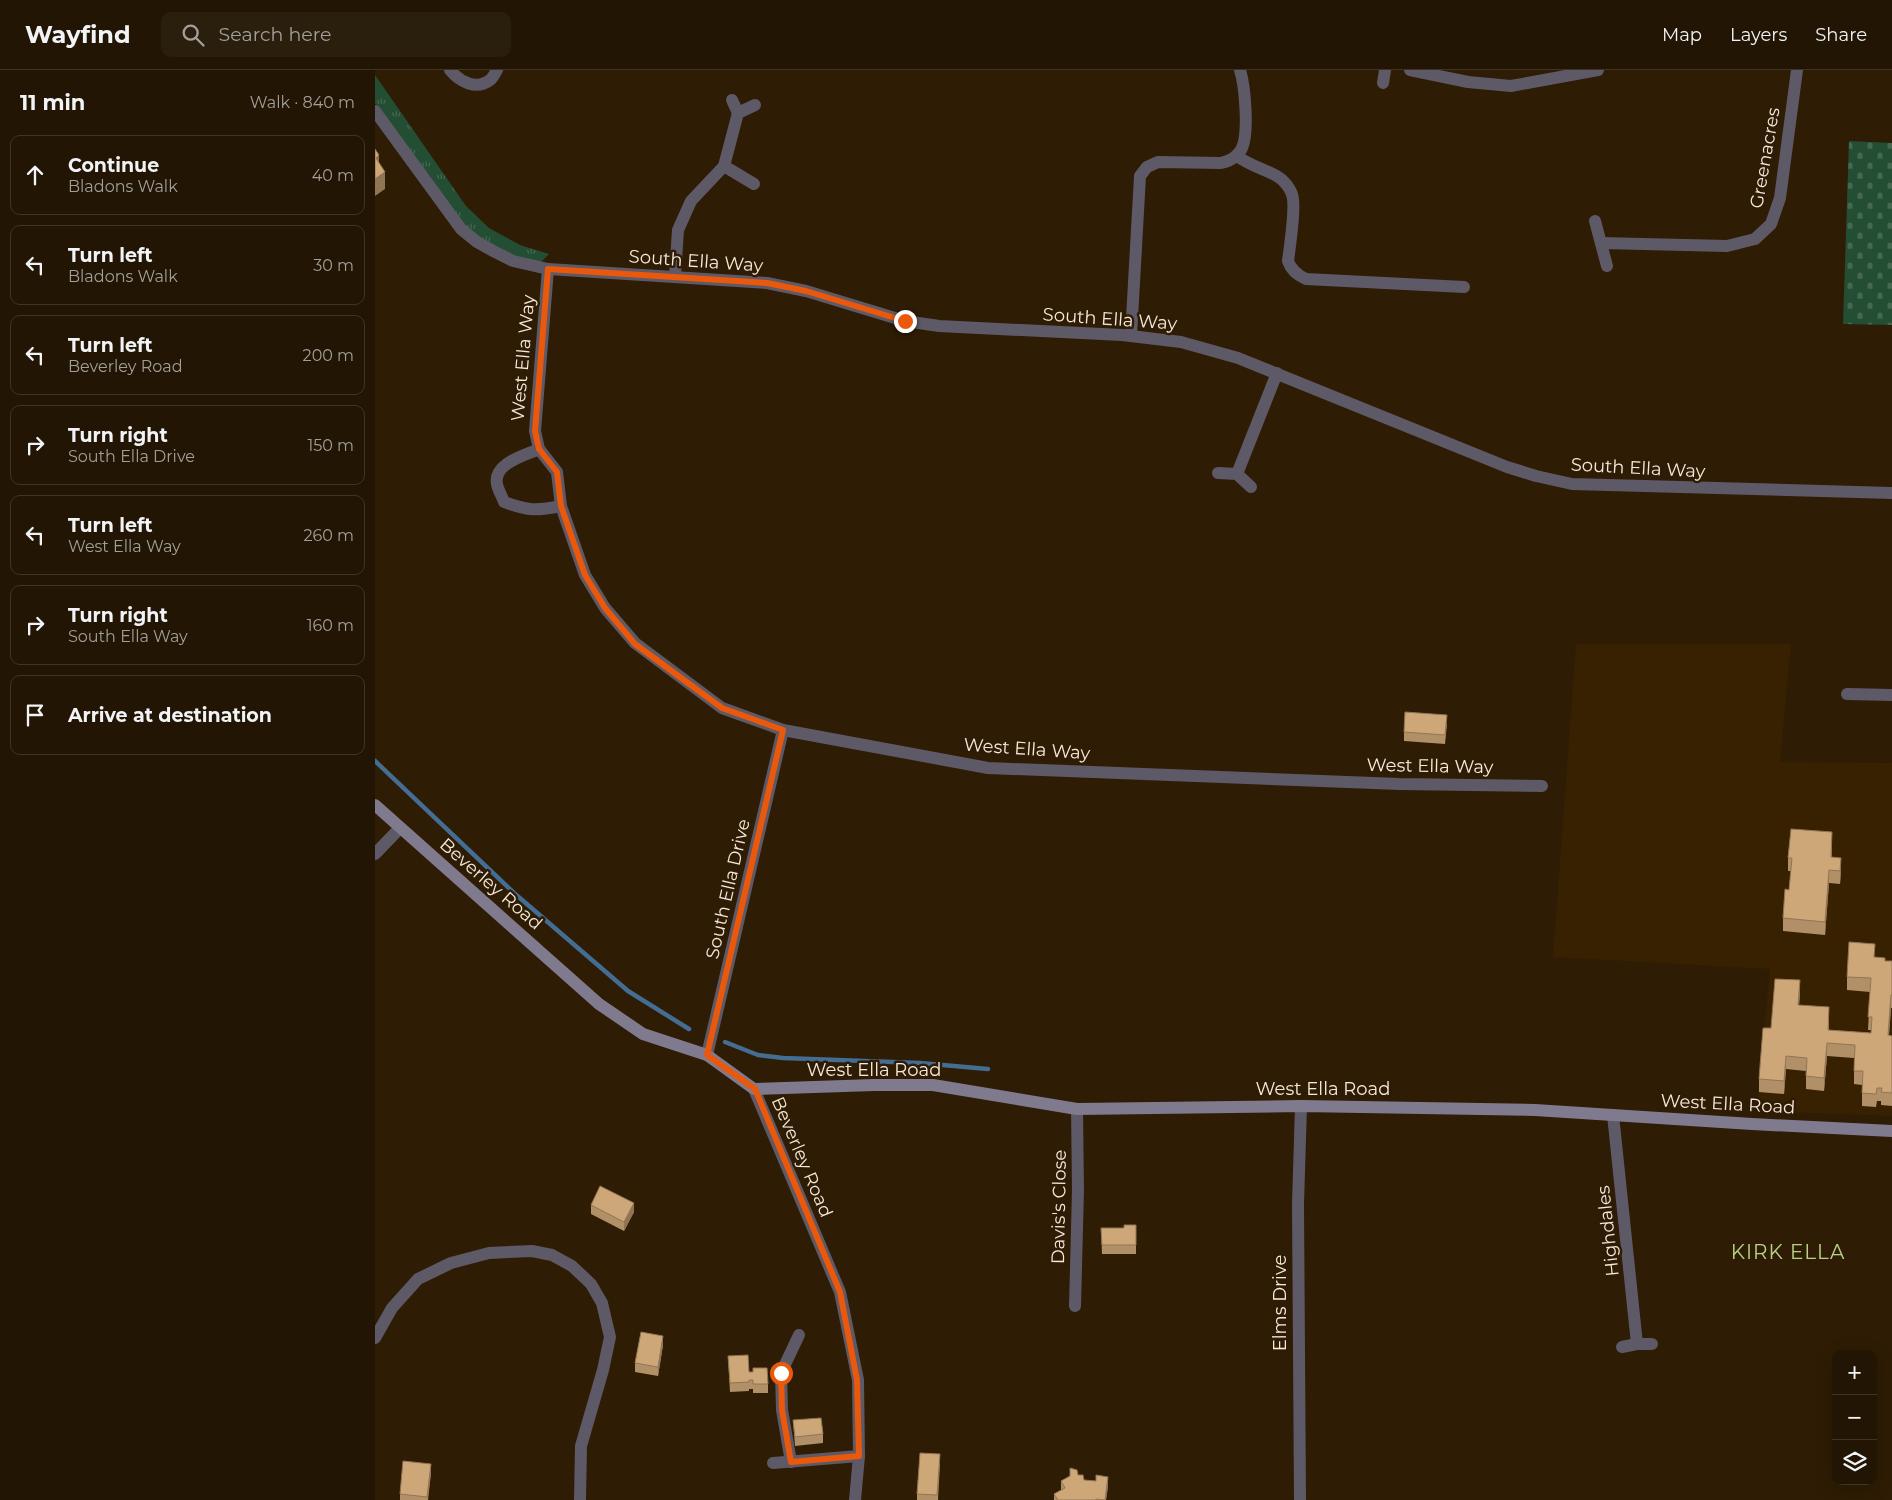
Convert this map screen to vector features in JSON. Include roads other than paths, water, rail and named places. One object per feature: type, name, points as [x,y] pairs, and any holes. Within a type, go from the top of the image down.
[{"type":"street","points":[[450,70],[457,79],[475,85],[490,81],[497,70]]},
{"type":"street","points":[[1131,336],[1139,182],[1143,171],[1158,162],[1221,163],[1237,156],[1242,148],[1245,136],[1245,101],[1240,70]]},
{"type":"street","points":[[1410,70],[1468,82],[1511,86],[1598,70]]},
{"type":"street","name":"Greenacres","points":[[1601,243],[1727,246],[1755,239],[1771,224],[1780,198],[1797,70]]},
{"type":"street","points":[[675,276],[678,230],[691,202],[724,166],[738,113],[732,100]]},
{"type":"street","points":[[738,113],[755,105]]},
{"type":"street","name":"South Ella Way","points":[[375,112],[461,229],[477,242],[521,263],[548,269],[767,283],[786,286],[905,321],[939,326],[1131,336],[1181,342],[1209,348],[1277,373],[1507,467],[1572,484],[1892,493]]},
{"type":"street","points":[[1237,156],[1253,166],[1275,175],[1290,190],[1294,200],[1288,261],[1292,270],[1305,279],[1464,287]]},
{"type":"street","points":[[724,166],[754,184]]},
{"type":"street","points":[[1595,221],[1607,266]]},
{"type":"street","name":"West Ella Way","points":[[548,269],[535,431],[539,449],[557,472],[561,506],[585,575],[605,608],[635,644],[722,708],[783,730],[988,768],[1399,784],[1542,786]]},
{"type":"street","points":[[1237,474],[1277,373]]},
{"type":"street","points":[[539,449],[514,458],[499,472],[497,482],[504,502],[525,510],[541,510],[561,506]]},
{"type":"street","points":[[1218,473],[1237,474],[1251,487]]},
{"type":"street","points":[[1847,694],[1892,695]]},
{"type":"street","name":"South Ella Drive","points":[[707,1055],[783,730]]},
{"type":"street","name":"Beverley Road","points":[[375,804],[599,1004],[643,1034],[707,1055],[755,1089],[840,1292],[857,1380],[859,1456],[855,1500]]},
{"type":"street","points":[[375,854],[400,828]]},
{"type":"street","name":"West Ella Road","points":[[755,1089],[933,1085],[1077,1109],[1301,1106],[1535,1110],[1892,1131]]},
{"type":"street","name":"Elms Drive","points":[[1300,1500],[1298,1204],[1301,1106]]},
{"type":"street","name":"Davis's Close","points":[[1075,1306],[1078,1190],[1077,1109]]},
{"type":"street","name":"Highdales","points":[[1613,1115],[1637,1344]]},
{"type":"street","points":[[375,1338],[392,1308],[418,1279],[451,1263],[489,1253],[532,1251],[552,1255],[573,1266],[591,1284],[603,1303],[610,1337],[603,1370],[581,1446],[580,1500]]},
{"type":"street","points":[[791,1462],[782,1410],[781,1373],[797,1350],[799,1335]]},
{"type":"street","points":[[1622,1347],[1652,1344]]},
{"type":"street","points":[[773,1463],[859,1456]]},
{"type":"waterway","points":[[375,761],[514,893],[628,991],[689,1029]]},
{"type":"waterway","points":[[725,1042],[758,1055],[783,1058],[920,1063],[988,1069]]},
{"type":"district","name":"KIRK ELLA","points":[[1788,1252]]}]
